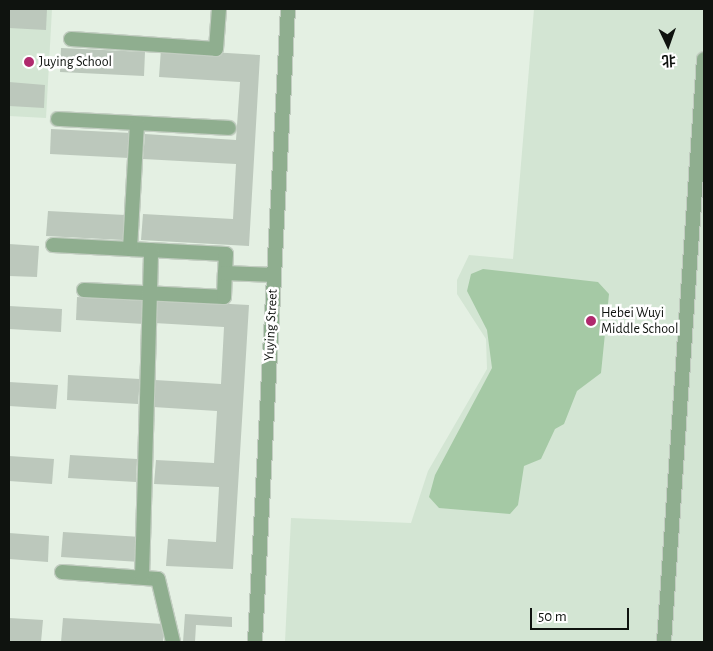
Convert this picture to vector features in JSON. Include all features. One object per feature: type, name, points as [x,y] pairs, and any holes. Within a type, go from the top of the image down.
[{"type":"street","points":[[72,39],[216,49],[219,9]]},
{"type":"street","name":"Yuying Street","points":[[255,642],[288,9]]},
{"type":"street","points":[[664,642],[704,59]]},
{"type":"street","points":[[58,119],[229,128]]},
{"type":"street","points":[[130,249],[137,124]]},
{"type":"street","points":[[52,245],[226,254],[224,297],[84,290]]},
{"type":"street","points":[[142,577],[151,250]]},
{"type":"street","points":[[225,273],[274,275]]},
{"type":"street","points":[[62,572],[158,579],[174,642]]},
{"type":"shaded area","name":"Juying School","points":[[9,9],[52,9],[46,118],[9,116]]},
{"type":"shaded area","name":"Hebei Wuyi Middle School","points":[[534,9],[704,9],[704,642],[285,642],[291,518],[411,523],[428,471],[487,369],[486,339],[457,294],[457,280],[469,255],[513,259]]},
{"type":"shaded area","points":[[483,269],[598,282],[609,294],[601,373],[577,391],[564,424],[555,429],[541,459],[524,466],[518,505],[510,514],[439,508],[429,497],[435,475],[492,368],[487,330],[467,291],[471,274]]},
{"type":"building","points":[[9,9],[47,9],[46,30],[9,28]]},
{"type":"building","points":[[61,48],[145,52],[144,76],[60,72]]},
{"type":"building","points":[[161,49],[260,55],[249,246],[141,240],[143,214],[233,219],[236,164],[143,159],[145,134],[236,140],[240,82],[159,77]]},
{"type":"building","points":[[9,82],[45,85],[44,108],[9,106]]},
{"type":"building","points":[[51,129],[131,133],[129,158],[50,154]]},
{"type":"building","points":[[48,211],[125,215],[123,240],[46,236]]},
{"type":"building","points":[[9,244],[39,246],[37,277],[9,276]]},
{"type":"building","points":[[77,297],[145,301],[144,324],[76,320]]},
{"type":"building","points":[[155,300],[249,305],[233,569],[166,566],[168,539],[216,542],[219,487],[154,484],[156,460],[214,463],[217,411],[153,407],[155,380],[221,384],[224,327],[154,323]]},
{"type":"building","points":[[9,306],[62,309],[61,332],[9,329]]},
{"type":"building","points":[[68,375],[140,379],[138,404],[67,400]]},
{"type":"building","points":[[9,382],[58,385],[56,409],[9,406]]},
{"type":"building","points":[[70,455],[137,459],[136,482],[68,478]]},
{"type":"building","points":[[9,456],[54,459],[52,484],[9,481]]},
{"type":"building","points":[[63,532],[141,537],[140,562],[61,557]]},
{"type":"building","points":[[9,533],[49,536],[48,562],[9,559]]},
{"type":"building","points":[[185,614],[232,617],[232,627],[196,625],[195,642],[183,642]]},
{"type":"building","points":[[9,618],[43,620],[41,642],[9,642]]},
{"type":"building","points":[[63,618],[164,624],[163,642],[61,642]]},
{"type":"place","name":"Juying School","points":[[29,62]]},
{"type":"place","name":"Hebei Wuyi Middle School","points":[[591,321]]}]
